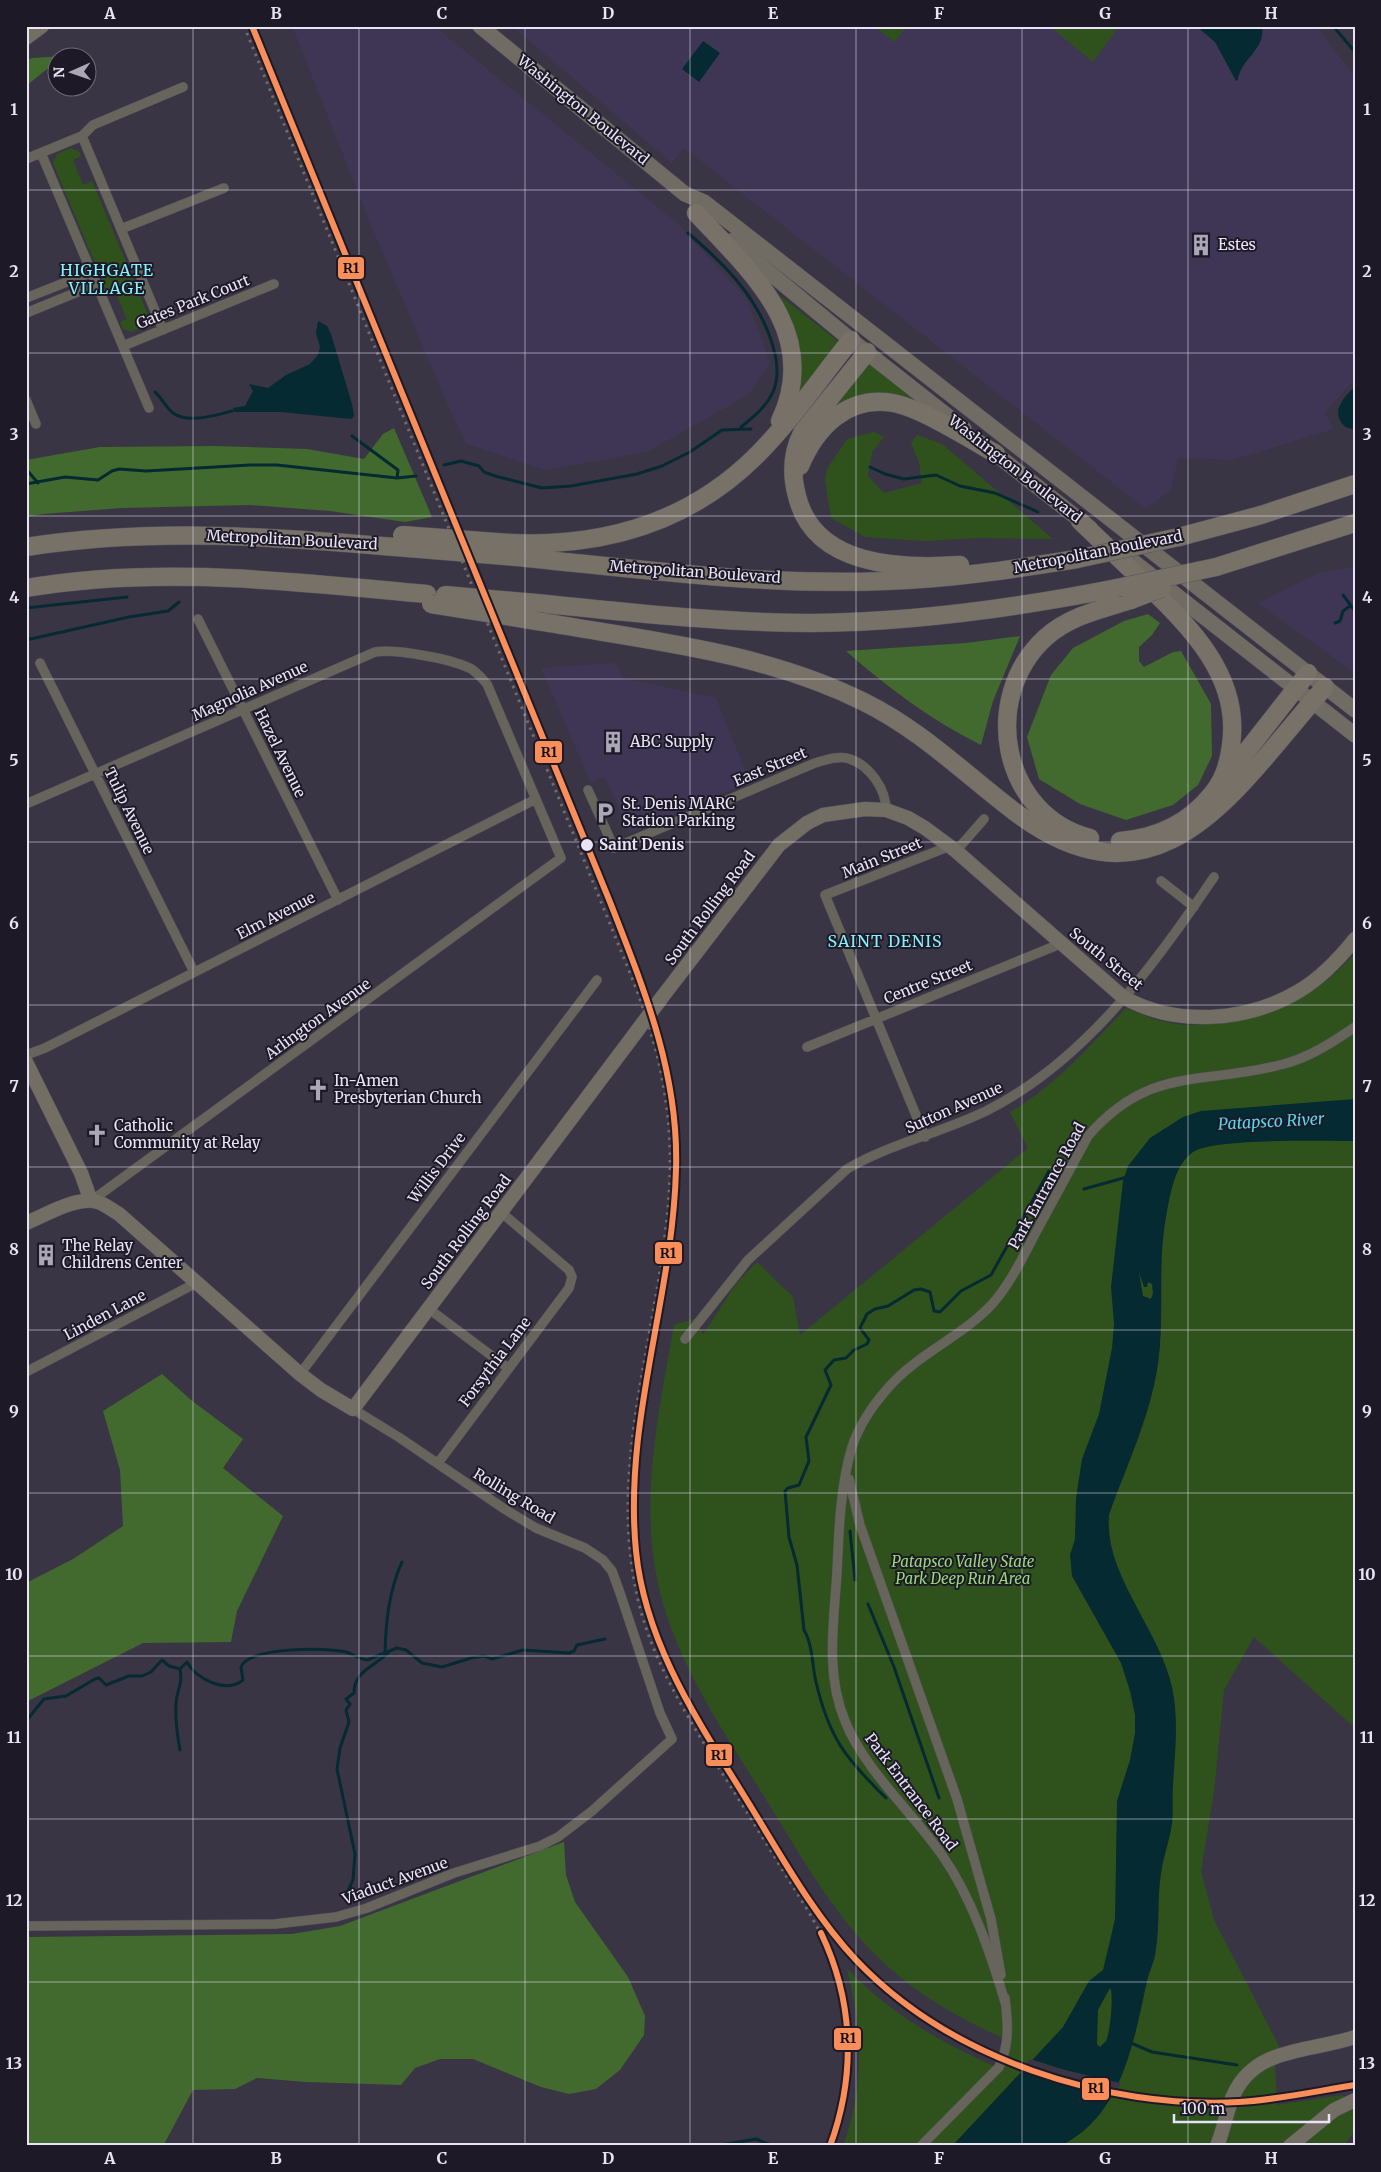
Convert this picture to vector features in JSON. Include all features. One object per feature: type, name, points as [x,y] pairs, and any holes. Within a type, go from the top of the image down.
[{"type":"highway","points":[[696,213],[754,275],[781,315],[788,333],[793,371],[790,390],[785,410],[770,441]]},
{"type":"highway","points":[[514,550],[579,542],[632,530],[660,520],[717,489],[736,474],[770,441],[851,340]]},
{"type":"highway","points":[[867,352],[802,433],[796,446],[793,458],[794,486],[800,507],[816,532],[831,545],[847,554],[888,564],[956,566],[1077,559]]},
{"type":"highway","points":[[794,486],[807,450],[824,425],[846,410],[879,401],[914,409],[996,454]]},
{"type":"highway","name":"Metropolitan Boulevard","points":[[26,547],[91,539],[159,535],[405,541],[514,550],[731,576],[875,581],[955,577],[1077,559],[1179,537],[1261,515],[1355,484]]},
{"type":"highway","points":[[1080,520],[1188,627],[1219,672],[1228,693],[1233,736],[1230,758],[1221,784]]},
{"type":"highway","points":[[1308,673],[1206,803],[1177,826],[1142,838],[1113,841],[1085,836],[1066,828],[1034,802],[1020,782],[1011,761],[1006,722],[1010,693],[1019,672],[1031,653],[1045,638],[1064,624],[1085,614],[1132,600],[1216,567],[1355,523]]},
{"type":"highway","points":[[429,599],[536,603],[723,620],[812,622],[961,614],[1033,605],[1216,567]]},
{"type":"highway","points":[[26,588],[94,579],[192,576],[304,582],[429,599],[770,664],[834,688],[879,710],[923,738],[1039,828],[1081,848],[1105,853],[1146,850],[1164,844],[1197,826],[1225,800],[1325,687]]},
{"type":"main road","name":"Washington Boulevard","points":[[480,26],[685,194],[704,202],[879,336],[1355,710]]},
{"type":"main road","name":"Washington Boulevard","points":[[685,194],[696,213],[851,340],[1355,735]]},
{"type":"main road","points":[[851,340],[864,325]]},
{"type":"main road","points":[[867,352],[879,336]]},
{"type":"street","points":[[26,38],[42,26]]},
{"type":"street","points":[[26,159],[82,136],[93,124],[183,87]]},
{"type":"street","points":[[82,136],[163,330]]},
{"type":"street","points":[[41,153],[150,408]]},
{"type":"street","points":[[121,229],[224,188]]},
{"type":"street","points":[[26,298],[92,272]]},
{"type":"street","points":[[26,313],[97,284]]},
{"type":"street","name":"Gates Park Court","points":[[123,346],[274,284]]},
{"type":"street","points":[[26,400],[36,424]]},
{"type":"street","name":"Hazel Avenue","points":[[198,619],[338,900]]},
{"type":"street","name":"Magnolia Avenue","points":[[26,804],[374,652],[400,651],[462,665],[473,670],[487,684],[536,799]]},
{"type":"street","name":"Tulip Avenue","points":[[40,663],[194,972]]},
{"type":"street","name":"East Street","points":[[588,790],[614,848],[815,763],[831,758],[849,758],[875,778],[886,796],[886,810]]},
{"type":"street","name":"Arlington Avenue","points":[[91,1201],[561,858],[536,799]]},
{"type":"street","name":"Elm Avenue","points":[[26,1055],[45,1048],[536,799]]},
{"type":"street","name":"South Street","points":[[886,810],[908,818],[953,848],[1060,944],[1123,997],[1141,1007],[1180,1017],[1225,1015],[1252,1010],[1299,991],[1340,958],[1355,940]]},
{"type":"street","name":"South Rolling Road","points":[[353,1409],[502,1213],[634,1034],[779,845],[792,833],[823,816],[843,811],[886,810]]},
{"type":"street","name":"Main Street","points":[[877,1017],[825,895],[953,848],[984,819]]},
{"type":"street","name":"Sutton Avenue","points":[[685,1339],[748,1260],[834,1179],[861,1160],[925,1138],[1014,1096],[1071,1050],[1099,1024],[1156,959],[1214,878]]},
{"type":"street","points":[[1161,882],[1194,907]]},
{"type":"street","name":"Centre Street","points":[[807,1047],[1060,944]]},
{"type":"street","name":"Willis Drive","points":[[300,1374],[597,980]]},
{"type":"street","points":[[877,1017],[925,1138]]},
{"type":"street","name":"Park Entrance Road","points":[[1005,2002],[977,1921],[944,1858],[860,1751],[845,1722],[838,1699],[833,1674],[832,1644],[840,1523],[852,1447],[872,1408],[891,1385],[915,1364],[975,1320],[994,1302],[1011,1278],[1088,1136],[1103,1119],[1121,1104],[1146,1090],[1169,1082],[1286,1064],[1307,1056],[1355,1027]]},
{"type":"street","points":[[26,1062],[81,1173],[91,1201]]},
{"type":"street","points":[[26,1223],[71,1205],[91,1201],[105,1205],[119,1214],[300,1374],[321,1390],[353,1409]]},
{"type":"street","name":"Forsythia Lane","points":[[438,1463],[569,1288],[572,1277],[569,1270],[502,1213]]},
{"type":"street","name":"Linden Lane","points":[[26,1372],[196,1283]]},
{"type":"street","points":[[429,1309],[508,1368]]},
{"type":"street","name":"Rolling Road","points":[[353,1409],[529,1524],[585,1548],[604,1560],[612,1571],[660,1714],[672,1739]]},
{"type":"street","name":"Park Entrance Road","points":[[847,1472],[860,1525],[958,1799],[972,1845],[991,1918],[1005,2002],[1008,2043],[999,2067],[921,2146]]},
{"type":"street","name":"Viaduct Avenue","points":[[26,1926],[275,1924],[336,1917],[367,1908],[454,1873],[540,1846],[558,1836],[592,1811],[672,1739]]},
{"type":"street","points":[[1217,2146],[1232,2096],[1240,2081],[1249,2071],[1276,2056],[1355,2037]]},
{"type":"street","points":[[1290,2146],[1334,2110],[1355,2100]]},
{"type":"shaded area","points":[[292,26],[434,26],[676,222],[746,298],[770,362],[748,395],[647,452],[545,470],[467,444],[451,412],[371,225]]},
{"type":"shaded area","name":"Estes","points":[[512,26],[1316,26],[1355,77],[1355,379],[1325,413],[1333,429],[1233,460],[1178,458],[1171,490],[1146,509],[684,148],[672,163]]},
{"type":"shaded area","points":[[1355,567],[1355,673],[1258,603],[1319,573]]},
{"type":"shaded area","points":[[616,663],[622,678],[716,698],[750,782],[630,833],[605,777],[591,783],[541,668]]},
{"type":"green space","points":[[874,26],[907,26],[894,42]]},
{"type":"green space","points":[[1057,26],[1119,26],[1093,62],[1054,30]]},
{"type":"green space","points":[[48,57],[48,68],[26,86],[26,61],[32,58]]},
{"type":"green space","points":[[71,148],[80,152],[81,156],[73,160],[83,185],[92,181],[149,317],[146,326],[131,332],[123,329],[120,322],[127,319],[115,292],[108,294],[53,163],[57,154]]},
{"type":"green space","points":[[775,292],[839,342],[794,402]]},
{"type":"green space","points":[[866,364],[870,364],[921,406],[834,408]]},
{"type":"green space","points":[[394,428],[432,517],[405,522],[330,511],[249,505],[122,508],[26,517],[26,460],[100,447],[214,446],[307,449],[364,459],[383,434]]},
{"type":"green space","points":[[874,432],[884,437],[872,452],[868,476],[884,493],[922,483],[919,462],[911,443],[917,435],[942,444],[1053,539],[978,538],[924,541],[865,537],[831,518],[825,481],[827,469],[847,439]]},
{"type":"green space","points":[[1148,614],[1160,623],[1152,635],[1139,647],[1139,661],[1144,667],[1173,652],[1181,651],[1211,704],[1212,756],[1198,785],[1173,805],[1126,820],[1080,804],[1039,779],[1027,737],[1051,675],[1073,648],[1124,621]]},
{"type":"green space","points":[[1020,636],[993,701],[981,745],[928,714],[878,678],[846,651],[966,643]]},
{"type":"green space","name":"Patapsco Valley State Park Deep Run Area","points":[[1355,953],[1355,1728],[1254,1637],[1224,1690],[1214,1791],[1201,1871],[1214,1920],[1280,2048],[1275,2067],[1277,2105],[1342,2095],[1355,2103],[1355,2130],[1344,2146],[843,2146],[855,2102],[859,2058],[856,2014],[847,1969],[898,2013],[916,2025],[994,2066],[1003,2038],[956,2015],[898,1976],[868,1947],[836,1909],[733,1747],[697,1686],[682,1654],[659,1588],[653,1553],[651,1524],[652,1467],[655,1439],[674,1325],[697,1318],[703,1335],[735,1285],[757,1262],[793,1297],[800,1335],[1028,1148],[1010,1112],[1057,1078],[1126,1008],[1157,1020],[1182,1025],[1215,1023],[1255,1016],[1274,1010],[1309,993],[1341,968]]},
{"type":"green space","points":[[162,1374],[191,1400],[243,1439],[223,1468],[283,1516],[237,1611],[231,1642],[143,1643],[26,1702],[26,1583],[73,1559],[123,1526],[120,1470],[103,1411]]},
{"type":"green space","points":[[564,1842],[566,1875],[575,1902],[628,1977],[645,2016],[644,2035],[620,2070],[596,2089],[569,2094],[541,2087],[473,2059],[440,2059],[415,2068],[401,2085],[306,2082],[257,2078],[235,2089],[193,2090],[163,2146],[26,2146],[26,1937],[292,1934],[340,1926]]},
{"type":"water","points":[[1196,26],[1262,26],[1260,42],[1243,66],[1238,80],[1236,81],[1215,42]]},
{"type":"water","points":[[703,41],[720,53],[699,82],[682,69]]},
{"type":"water","points":[[318,321],[327,326],[331,334],[354,416],[351,419],[281,412],[234,412],[233,408],[245,406],[253,391],[249,384],[268,388],[286,375],[310,364],[318,355],[320,347],[316,333]]},
{"type":"water","points":[[1355,386],[1355,429],[1343,425],[1338,412],[1341,402]]},
{"type":"water","name":"Patapsco River","points":[[1355,1099],[1355,1141],[1271,1141],[1223,1144],[1193,1152],[1181,1165],[1177,1173],[1169,1200],[1163,1235],[1161,1327],[1158,1364],[1144,1422],[1109,1515],[1110,1537],[1115,1559],[1123,1580],[1165,1665],[1174,1699],[1176,1736],[1172,1819],[1160,1883],[1155,1954],[1136,2032],[1121,2077],[1111,2098],[1097,2117],[1081,2133],[1060,2146],[956,2146],[953,2145],[1063,2027],[1089,1981],[1103,1970],[1109,1945],[1115,1919],[1117,1801],[1130,1760],[1135,1733],[1135,1715],[1121,1663],[1072,1576],[1070,1555],[1075,1539],[1076,1498],[1082,1459],[1099,1414],[1112,1348],[1114,1324],[1111,1287],[1123,1181],[1128,1166],[1150,1138],[1183,1117],[1201,1111]],"holes":[[[1139,1272],[1144,1287],[1147,1287],[1148,1282],[1152,1284],[1153,1293],[1151,1299],[1143,1296]],[[1110,1988],[1112,2006],[1109,2031],[1106,2041],[1100,2047],[1097,2044],[1098,2010]]]},
{"type":"pier","points":[[1030,2059],[1065,2070],[1121,2083],[1114,2095],[1074,2087],[1021,2070]]},
{"type":"waterway","points":[[1333,26],[1355,52]]},
{"type":"waterway","points":[[688,233],[725,267],[736,280],[755,306],[770,337],[777,371],[774,389],[763,408],[741,427]]},
{"type":"waterway","points":[[155,392],[173,413],[186,418],[202,418],[232,411]]},
{"type":"waterway","points":[[444,465],[461,461],[479,466],[484,472],[495,476],[542,488],[571,486],[637,474],[662,466],[690,452],[722,430],[751,429]]},
{"type":"waterway","points":[[352,436],[398,470],[397,478]]},
{"type":"waterway","points":[[26,484],[65,477],[98,480],[119,469],[146,471],[250,465],[277,465],[397,478],[416,476]]},
{"type":"waterway","points":[[870,467],[885,474],[904,479],[936,475],[960,486],[995,493],[1038,512]]},
{"type":"waterway","points":[[26,469],[38,483]]},
{"type":"waterway","points":[[1343,595],[1355,611]]},
{"type":"waterway","points":[[26,608],[127,597]]},
{"type":"waterway","points":[[26,640],[129,617],[168,611],[179,602]]},
{"type":"waterway","points":[[1335,623],[1340,621],[1343,611],[1350,606]]},
{"type":"waterway","points":[[886,1798],[860,1771],[841,1746],[833,1733],[821,1701],[811,1649],[804,1630],[797,1565],[789,1537],[785,1491],[788,1488],[799,1485],[809,1461],[806,1437],[831,1385],[825,1370],[834,1360],[846,1358],[854,1350],[867,1344],[869,1340],[860,1328],[867,1314],[875,1309],[888,1306],[914,1290],[921,1289],[930,1292],[934,1311],[940,1312],[961,1291],[991,1275],[1049,1171]]},
{"type":"waterway","points":[[1084,1189],[1127,1177]]},
{"type":"waterway","points":[[850,1531],[855,1580]]},
{"type":"waterway","points":[[385,1652],[389,1606],[402,1562]]},
{"type":"waterway","points":[[868,1604],[894,1667],[939,1798]]},
{"type":"waterway","points":[[180,1669],[187,1662],[204,1679],[212,1683],[228,1685],[236,1684],[243,1680],[241,1667],[247,1660],[272,1652],[306,1649],[336,1650],[367,1660],[397,1648],[406,1650],[422,1663],[442,1667],[471,1658],[484,1656],[492,1659],[523,1650],[569,1653],[574,1651],[577,1645],[605,1639]]},
{"type":"waterway","points":[[349,1889],[353,1880],[355,1854],[337,1769],[340,1748],[349,1722],[346,1710],[350,1704],[346,1699],[354,1693],[357,1679],[361,1674],[388,1653]]},
{"type":"waterway","points":[[26,1721],[44,1699],[66,1696],[95,1679],[99,1678],[106,1685],[129,1676],[142,1676],[151,1672],[162,1660],[169,1666],[180,1669]]},
{"type":"waterway","points":[[180,1669],[181,1679],[176,1709],[176,1727],[180,1750]]},
{"type":"waterway","points":[[1131,2043],[1152,2052],[1237,2065]]},
{"type":"waterway","points":[[715,2146],[756,2139],[773,2146]]},
{"type":"railway","points":[[244,26],[630,973],[654,1043],[668,1116],[670,1166],[659,1279],[631,1446],[628,1502],[631,1559],[642,1615],[664,1672],[703,1743],[814,1921],[838,1975],[847,2018],[848,2061],[842,2104],[830,2146]]},
{"type":"transit line","name":"R1","points":[[252,26],[610,902],[647,1000],[657,1033],[672,1099],[676,1169],[667,1265],[642,1407],[636,1455],[634,1503],[636,1551],[641,1584],[650,1617],[661,1648],[691,1708],[782,1858],[824,1922],[856,1960],[894,1995],[937,2025],[983,2050],[1032,2071],[1084,2086],[1136,2097],[1188,2102],[1239,2102],[1355,2085]]},
{"type":"transit line","name":"R1","points":[[821,1933],[840,1985],[848,2039],[844,2092],[830,2146]]},
{"type":"place","name":"Estes","points":[[1201,245]]},
{"type":"place","name":"ABC Supply","points":[[613,742]]},
{"type":"place","name":"St. Denis MARC Station Parking","points":[[605,813]]},
{"type":"place","name":"Saint Denis","points":[[587,845]]},
{"type":"place","name":"In-Amen Presbyterian Church","points":[[318,1090]]},
{"type":"place","name":"Catholic Community at Relay","points":[[97,1135]]},
{"type":"place","name":"The Relay Childrens Center","points":[[46,1255]]},
{"type":"district","name":"HIGHGATE VILLAGE","points":[[107,279]]},
{"type":"district","name":"SAINT DENIS","points":[[885,941]]}]
